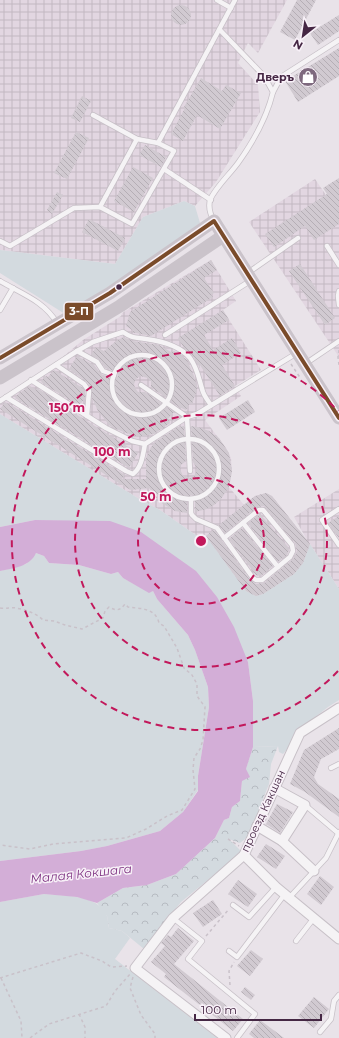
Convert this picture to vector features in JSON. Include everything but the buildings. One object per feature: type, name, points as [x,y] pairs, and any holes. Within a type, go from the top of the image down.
[{"type":"main road","points":[[0,358],[58,325],[110,292],[214,221],[339,418]]},
{"type":"main road","points":[[0,378],[120,306],[223,236]]},
{"type":"street","name":"проезд Какшан","points":[[135,968],[173,918],[244,853],[300,732],[339,708]]},
{"type":"street","points":[[274,788],[305,805],[282,841]]},
{"type":"street","points":[[257,826],[282,841],[314,871]]},
{"type":"street","points":[[244,853],[276,887],[339,939]]},
{"type":"street","points":[[135,968],[226,1038]]},
{"type":"lane","points":[[217,0],[231,8]]},
{"type":"lane","points":[[158,143],[235,0]]},
{"type":"lane","points":[[220,30],[264,76],[273,92]]},
{"type":"lane","points":[[214,221],[209,210],[211,200],[238,163],[269,110],[273,92],[281,77],[339,40]]},
{"type":"lane","points":[[0,241],[10,246],[74,208],[100,207],[132,224],[174,151],[158,143],[137,139],[92,115]]},
{"type":"lane","points":[[100,207],[137,139]]},
{"type":"lane","points":[[164,169],[211,200]]},
{"type":"lane","points":[[165,335],[249,276],[298,238]]},
{"type":"lane","points":[[327,246],[339,266]]},
{"type":"lane","points":[[0,281],[47,309],[58,325]]},
{"type":"lane","points":[[0,310],[13,288]]},
{"type":"lane","points":[[339,292],[339,305]]},
{"type":"lane","points":[[0,401],[93,342],[123,332],[132,338],[146,339],[174,346],[184,352],[195,365],[204,394],[211,405]]},
{"type":"lane","points":[[6,397],[130,474],[134,474],[141,462],[145,444],[187,417],[197,414],[211,405],[339,341]]},
{"type":"lane","points":[[77,351],[97,362],[103,371],[114,375]]},
{"type":"lane","points":[[140,356],[153,358],[164,365],[170,377],[172,386],[166,402],[160,409],[144,415],[127,411],[115,398],[112,389],[112,380],[120,365],[127,359],[140,356]]},
{"type":"lane","points":[[56,365],[88,387],[87,416]]},
{"type":"lane","points":[[31,380],[121,436],[132,441],[145,444]]},
{"type":"lane","points":[[141,385],[187,417]]},
{"type":"lane","points":[[187,417],[190,471]]},
{"type":"lane","points":[[182,440],[188,440],[200,442],[208,446],[214,453],[219,470],[213,486],[207,493],[200,497],[191,499],[174,495],[164,486],[159,474],[161,460],[167,449],[182,440]]},
{"type":"lane","points":[[191,499],[192,515],[196,519],[217,528],[224,538],[256,580],[262,580],[292,555],[294,547],[265,511],[260,509],[224,538]]},
{"type":"lane","points":[[339,509],[322,520],[339,545]]},
{"type":"lane","points":[[243,523],[278,567]]},
{"type":"lane","points":[[331,768],[339,764]]},
{"type":"lane","points":[[229,951],[237,956],[287,896],[326,858],[339,833],[305,805]]},
{"type":"lane","points":[[233,905],[249,917],[276,887]]},
{"type":"lane","points":[[173,918],[202,941],[188,959],[256,1014],[237,1038]]},
{"type":"lane","points":[[296,941],[314,918]]},
{"type":"lane","points":[[320,1032],[331,1019],[334,1001],[339,995]]},
{"type":"path","points":[[339,350],[339,365]]},
{"type":"path","points":[[0,608],[15,608],[38,615],[43,620],[54,621],[65,626],[82,629],[102,618],[105,611],[109,607],[114,610],[118,610],[122,609],[125,604],[128,607],[144,608],[158,618],[158,623],[164,626],[170,635],[177,648],[184,668],[197,684],[197,696],[206,707],[203,740],[200,749],[194,758],[193,770],[195,789],[182,810],[167,816],[146,829],[126,838],[53,844],[30,849],[0,845]]},
{"type":"path","points":[[228,839],[244,853]]},
{"type":"path","points":[[202,941],[233,905]]},
{"type":"path","points":[[22,1038],[21,1021],[1,978],[81,953],[102,961],[111,967],[122,966],[135,968]]},
{"type":"path","points":[[231,994],[230,971],[237,956]]},
{"type":"path","points":[[30,1038],[49,1024],[106,1006],[115,991],[135,968]]},
{"type":"path","points":[[135,968],[130,988],[141,1015],[155,1034],[155,1038]]},
{"type":"path","points":[[79,1014],[85,1027],[85,1038]]},
{"type":"shaded area","points":[[0,0],[287,0],[258,53],[248,43],[238,63],[258,85],[260,112],[216,182],[195,206],[184,201],[143,217],[115,264],[0,250]]},
{"type":"shaded area","points":[[315,179],[339,214],[339,357],[249,222]]},
{"type":"shaded area","points":[[211,260],[236,301],[223,310],[261,370],[235,386],[241,396],[205,420],[226,448],[231,458],[232,471],[229,487],[244,505],[255,496],[266,493],[272,496],[307,540],[294,517],[339,489],[339,589],[310,544],[303,563],[294,574],[263,594],[256,596],[250,594],[200,538],[160,510],[141,500],[0,414],[0,400],[58,361],[83,340],[121,316],[122,313]]},
{"type":"green space","points":[[184,201],[195,206],[200,223],[133,271],[65,314],[0,273],[0,250],[115,264],[143,217]]},
{"type":"green space","points":[[0,414],[141,500],[160,510],[200,538],[206,536],[246,591],[256,596],[263,594],[294,574],[303,563],[310,544],[339,589],[339,700],[295,733],[290,746],[283,754],[279,752],[278,746],[253,747],[253,701],[248,662],[240,645],[65,521],[35,520],[0,527]]},
{"type":"green space","points":[[36,553],[44,556],[49,563],[79,565],[111,574],[118,572],[123,578],[149,592],[153,591],[157,599],[188,635],[208,687],[209,707],[198,776],[198,790],[183,812],[160,831],[107,846],[81,851],[0,861],[0,571],[26,564]]},
{"type":"green space","points":[[278,746],[271,764],[269,784],[263,799],[261,813],[250,835],[240,843],[229,839],[242,852],[181,902],[144,949],[122,931],[109,928],[107,916],[97,903],[123,888],[147,885],[176,874],[215,838],[224,820],[229,818],[232,807],[240,801],[242,781],[253,747]]},
{"type":"green space","points":[[44,894],[70,896],[88,900],[103,909],[107,916],[109,928],[122,931],[130,938],[115,959],[217,1038],[0,1038],[0,902]]},
{"type":"water","name":"Малая Кокшага","points":[[35,520],[110,521],[141,532],[196,571],[217,597],[234,627],[248,662],[253,701],[253,747],[246,769],[250,777],[242,781],[240,801],[232,807],[229,818],[224,820],[215,838],[176,874],[147,885],[123,888],[97,903],[77,897],[44,894],[0,902],[0,861],[81,851],[107,846],[160,831],[183,812],[198,791],[198,776],[209,707],[208,687],[188,635],[157,599],[153,591],[149,593],[123,578],[118,572],[111,574],[79,565],[49,563],[44,556],[36,553],[30,561],[25,564],[16,568],[0,571],[0,527]]},
{"type":"transit line","name":"3-П","points":[[0,358],[110,293],[214,221],[339,418]]},
{"type":"place","name":"Дверъ","points":[[308,77]]}]
